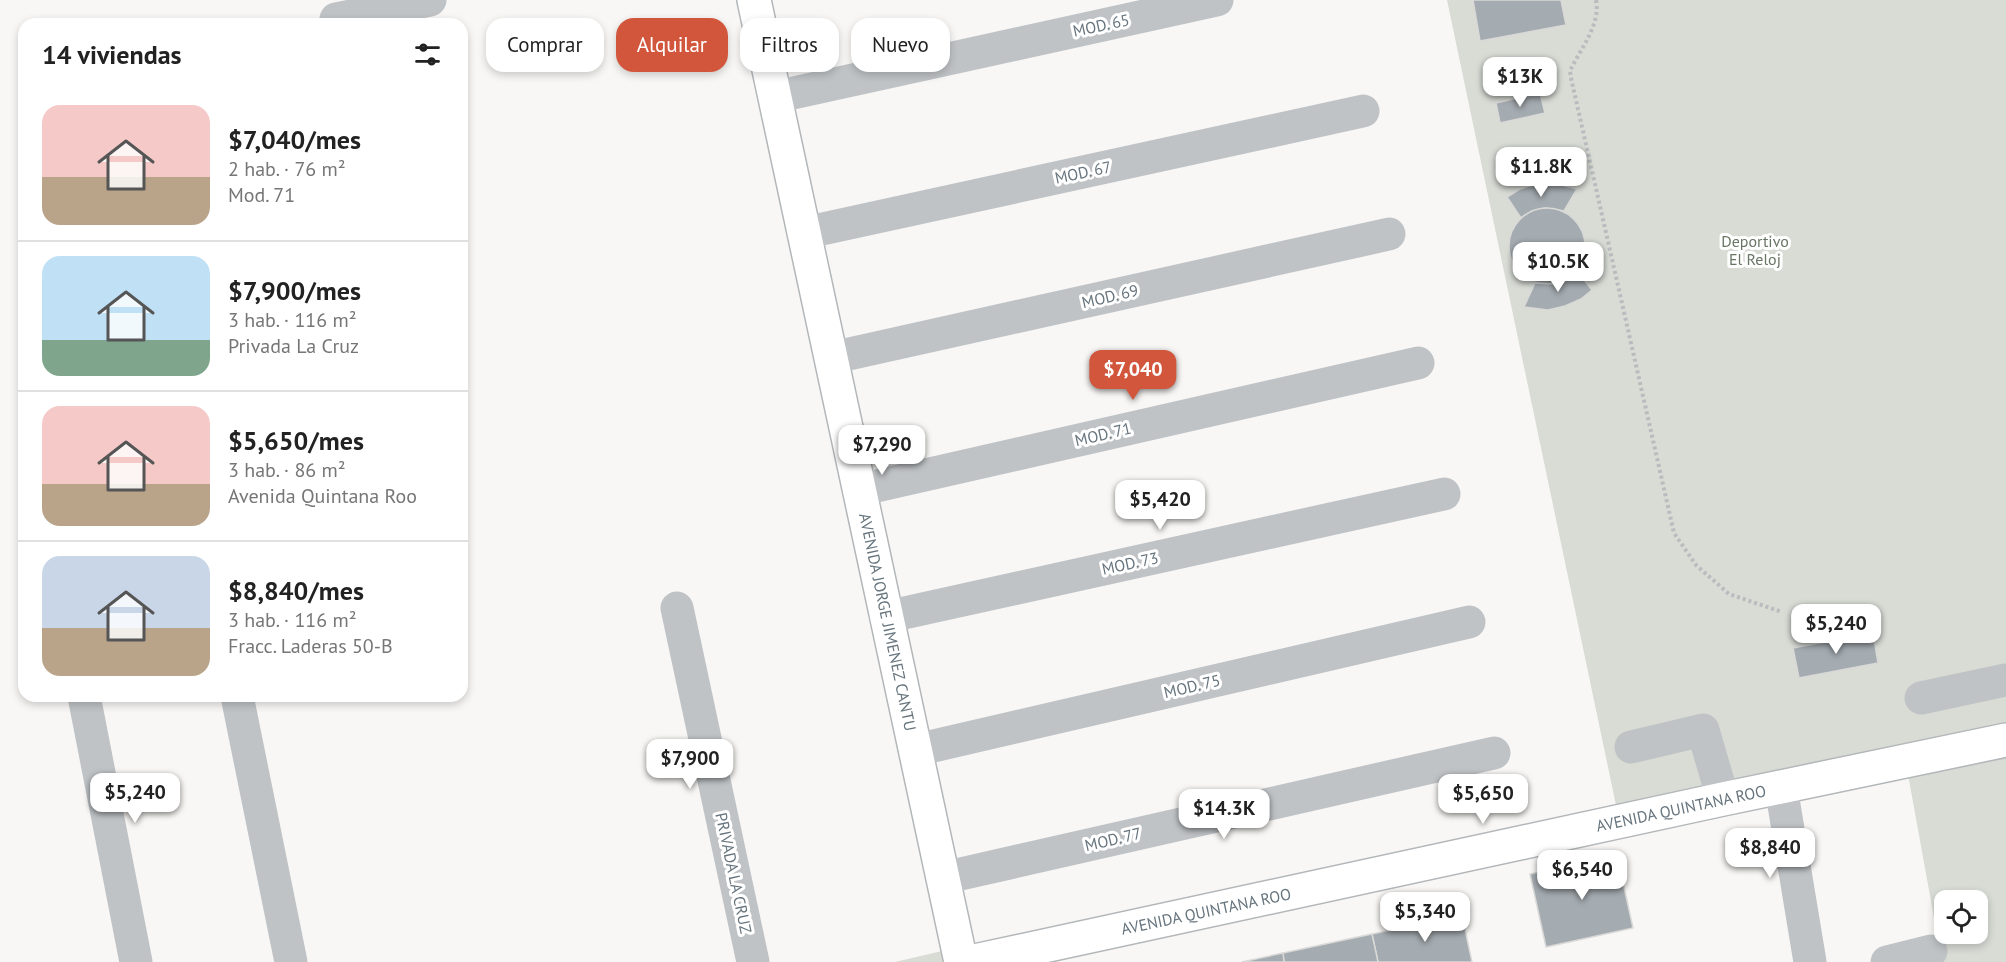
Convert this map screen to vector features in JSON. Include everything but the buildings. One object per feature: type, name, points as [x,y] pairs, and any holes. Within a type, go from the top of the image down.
[{"type":"main road","name":"AVENIDA JORGE JIMENEZ CANTU","points":[[754,0],[961,962]]},
{"type":"main road","name":"AVENIDA QUINTANA ROO","points":[[970,962],[2006,740]]},
{"type":"street","points":[[341,18],[430,0]]},
{"type":"street","name":"MOD. 65","points":[[775,97],[1217,0]]},
{"type":"street","name":"MOD. 67","points":[[804,233],[1363,111]]},
{"type":"street","name":"MOD. 69","points":[[831,358],[1389,234]]},
{"type":"street","name":"MOD. 71","points":[[859,490],[1418,363]]},
{"type":"street","name":"MOD. 73","points":[[886,617],[1444,494]]},
{"type":"street","name":"PRIVADA LA CRUZ","points":[[676,608],[753,962]]},
{"type":"street","name":"MOD. 75","points":[[916,750],[1469,622]]},
{"type":"street","points":[[1921,698],[2006,680]]},
{"type":"street","points":[[85,702],[136,962]]},
{"type":"street","points":[[238,702],[291,962]]},
{"type":"street","points":[[1630,747],[1703,730],[1723,799]]},
{"type":"street","name":"MOD. 77","points":[[943,878],[1494,753]]},
{"type":"street","points":[[1781,787],[1810,962]]},
{"type":"street","points":[[1887,962],[1931,951]]},
{"type":"path","points":[[1596,0],[1598,7],[1595,21],[1570,71],[1570,78],[1674,533],[1696,565],[1729,594],[1782,612]]},
{"type":"green space","name":"Deportivo El Reloj","points":[[1447,0],[2006,0],[2006,962],[1942,962],[1939,944],[1988,944],[1988,890],[1934,890],[1934,918],[1907,769],[1621,829]]},
{"type":"green space","points":[[976,943],[978,962],[895,962]]}]
